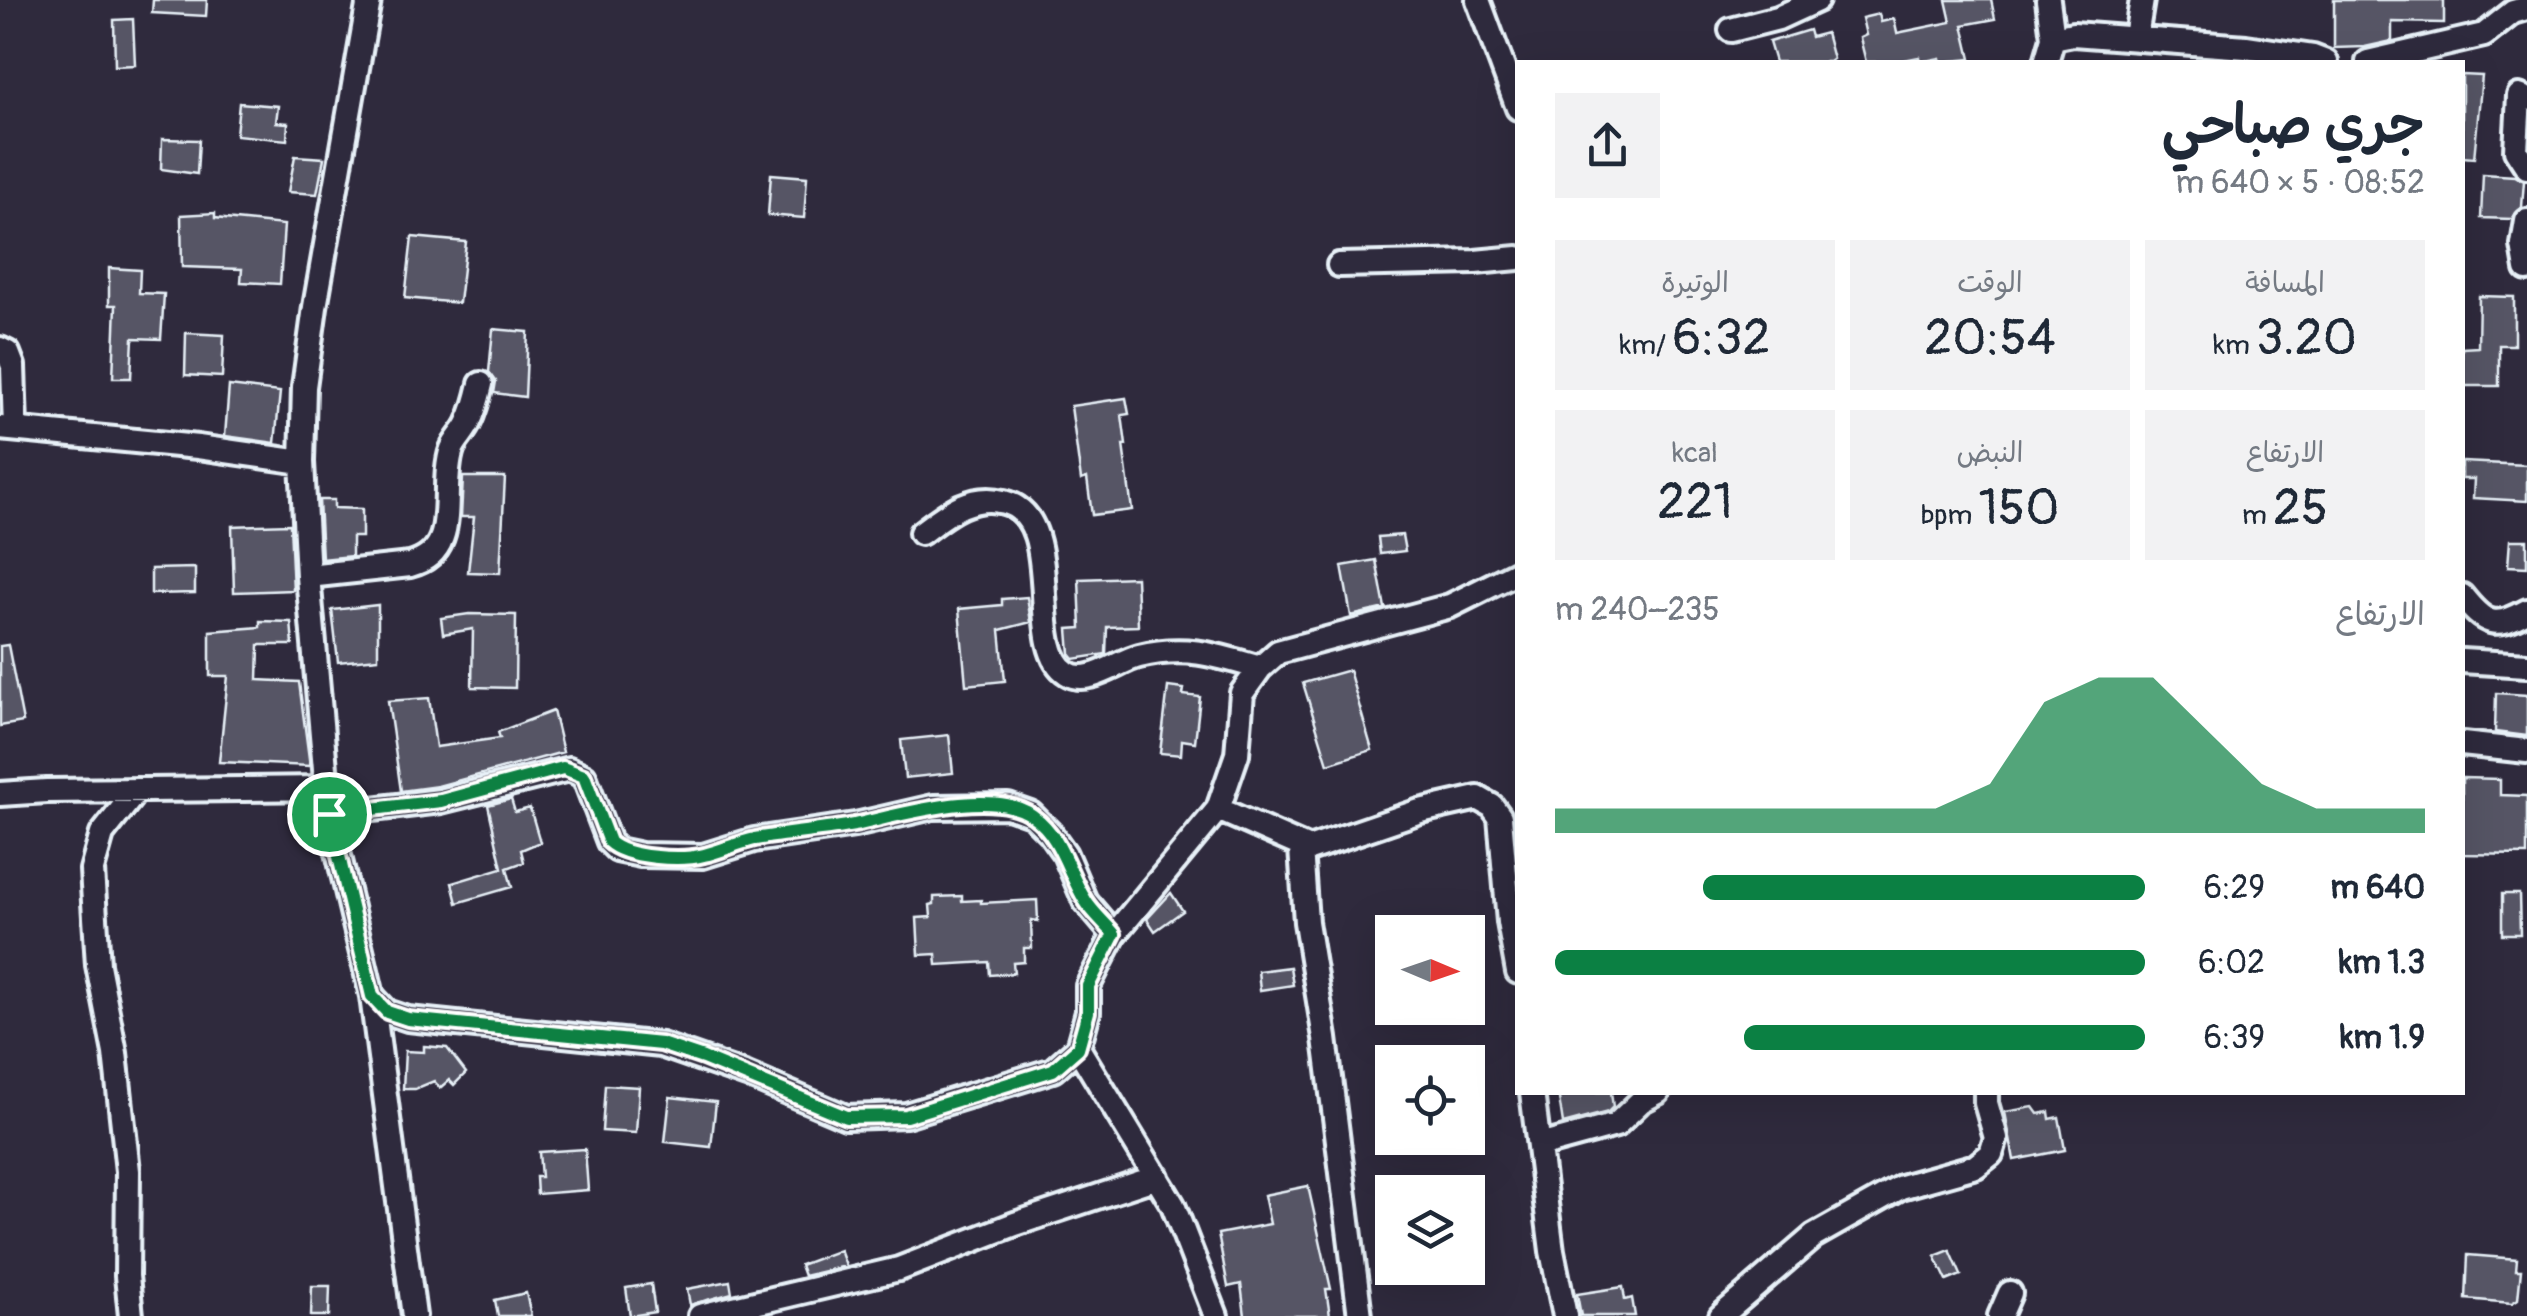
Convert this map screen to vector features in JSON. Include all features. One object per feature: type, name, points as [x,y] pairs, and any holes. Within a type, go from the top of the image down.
[{"type":"street","points":[[369,0],[310,339],[302,462],[329,814],[372,996],[414,1316]]},
{"type":"street","points":[[1478,0],[1515,100]]},
{"type":"street","points":[[1731,30],[1798,11],[1817,0]]},
{"type":"street","points":[[2047,60],[2054,38],[2048,0]]},
{"type":"street","points":[[2136,38],[2142,0]]},
{"type":"street","points":[[2377,60],[2484,35],[2513,12],[2527,8]]},
{"type":"street","points":[[2054,38],[2072,34],[2246,47],[2322,60]]},
{"type":"street","points":[[2527,99],[2519,96],[2516,150],[2527,167]]},
{"type":"street","points":[[2527,222],[2523,244],[2527,269]]},
{"type":"street","points":[[1340,265],[1515,258]]},
{"type":"street","points":[[0,350],[8,352],[13,366],[8,429],[198,447],[302,462]]},
{"type":"street","points":[[308,576],[410,565],[422,562],[440,546],[453,447],[468,426],[481,384]]},
{"type":"street","points":[[921,533],[950,511],[972,502],[992,499],[1012,504],[1024,514],[1039,545],[1050,643],[1057,664],[1068,675],[1085,676],[1138,656],[1201,650],[1260,668]]},
{"type":"street","points":[[372,996],[387,1012],[408,1019],[661,1044],[846,1117],[906,1116],[951,1100],[1011,1086],[1053,1070],[1078,1048],[1088,1012],[1088,986],[1114,934],[1218,809],[1238,754],[1242,693],[1260,668],[1278,652],[1450,606],[1515,574]]},
{"type":"street","points":[[2465,600],[2484,620],[2504,623],[2527,611]]},
{"type":"street","points":[[2465,661],[2527,665]]},
{"type":"street","points":[[2465,744],[2527,751]]},
{"type":"street","points":[[329,814],[441,801],[569,768],[584,776],[604,833],[617,850],[641,855],[695,856],[754,840],[854,825],[933,807],[1008,806],[1031,814],[1050,833],[1085,900],[1114,934]]},
{"type":"street","points":[[0,794],[326,788]]},
{"type":"street","points":[[132,1316],[127,1276],[128,1171],[115,1053],[98,966],[92,870],[102,834],[137,790]]},
{"type":"street","points":[[1218,809],[1302,848],[1464,798],[1478,798],[1492,806],[1500,818],[1515,955]]},
{"type":"street","points":[[1302,848],[1306,922],[1325,1038],[1360,1316]]},
{"type":"street","points":[[1078,1048],[1157,1176],[1187,1237],[1216,1316]]},
{"type":"street","points":[[1532,1095],[1564,1316]]},
{"type":"street","points":[[1539,1146],[1616,1125],[1652,1095]]},
{"type":"street","points":[[1721,1316],[1814,1236],[1853,1212],[1901,1187],[1970,1169],[1986,1159],[1996,1138],[1986,1095]]},
{"type":"street","points":[[700,1316],[898,1269],[1157,1176]]},
{"type":"street","points":[[2000,1316],[2010,1293]]},
{"type":"building","points":[[153,0],[207,0],[206,16],[152,13]]},
{"type":"building","points":[[1946,0],[1991,0],[1995,19],[1963,25],[1971,59],[1866,60],[1860,38],[1866,35],[1862,18],[1879,14],[1881,22],[1894,19],[1897,33],[1951,22]]},
{"type":"building","points":[[2334,0],[2444,0],[2444,23],[2392,22],[2392,41],[2334,48]]},
{"type":"building","points":[[133,19],[135,65],[115,66],[114,20]]},
{"type":"building","points":[[1809,30],[1811,37],[1826,33],[1833,59],[1774,60],[1769,42]]},
{"type":"building","points":[[2465,75],[2482,76],[2474,158],[2465,157]]},
{"type":"building","points":[[239,103],[278,106],[276,122],[288,123],[287,140],[236,135]]},
{"type":"building","points":[[162,139],[199,140],[197,174],[161,169]]},
{"type":"building","points":[[295,156],[324,158],[317,194],[288,192]]},
{"type":"building","points":[[771,174],[807,177],[804,218],[768,215]]},
{"type":"building","points":[[2483,174],[2515,176],[2524,181],[2522,207],[2512,219],[2481,218]]},
{"type":"building","points":[[215,213],[215,218],[284,225],[280,284],[241,282],[242,269],[182,267],[181,215]]},
{"type":"building","points":[[412,237],[466,242],[459,303],[405,298]]},
{"type":"building","points":[[109,268],[140,270],[139,293],[164,294],[161,339],[133,338],[131,378],[113,378],[116,305],[109,305]]},
{"type":"building","points":[[2479,296],[2514,297],[2514,345],[2499,345],[2499,386],[2465,386],[2465,348],[2478,347]]},
{"type":"building","points":[[493,329],[528,332],[525,397],[494,393],[496,381],[489,372]]},
{"type":"building","points":[[186,333],[224,335],[222,377],[185,375]]},
{"type":"building","points":[[229,386],[280,392],[275,443],[225,436]]},
{"type":"building","points":[[1126,398],[1129,414],[1122,415],[1123,445],[1132,510],[1092,515],[1087,478],[1081,480],[1071,406]]},
{"type":"building","points":[[2465,462],[2527,465],[2527,501],[2473,498],[2474,479],[2465,479]]},
{"type":"building","points":[[463,477],[505,477],[500,573],[468,572],[474,517],[461,517]]},
{"type":"building","points":[[319,500],[334,500],[334,508],[362,509],[362,537],[352,537],[352,556],[322,559]]},
{"type":"building","points":[[290,524],[293,590],[234,592],[232,526]]},
{"type":"building","points":[[1402,535],[1405,551],[1380,554],[1378,537]]},
{"type":"building","points":[[2510,540],[2527,540],[2527,567],[2508,566]]},
{"type":"building","points":[[1376,560],[1385,608],[1351,616],[1342,566]]},
{"type":"building","points":[[195,568],[195,593],[151,594],[151,569]]},
{"type":"building","points":[[1136,577],[1138,626],[1107,627],[1106,654],[1074,659],[1068,629],[1081,628],[1079,579]]},
{"type":"building","points":[[1027,597],[1031,622],[1000,630],[1005,681],[966,685],[959,609],[1002,605],[1002,599]]},
{"type":"building","points":[[378,605],[378,658],[338,662],[332,610]]},
{"type":"building","points":[[516,615],[515,688],[472,687],[473,629],[443,634],[441,618]]},
{"type":"building","points":[[260,621],[291,622],[293,645],[259,645],[258,680],[299,682],[310,766],[219,762],[228,676],[210,676],[210,631],[260,627]]},
{"type":"building","points":[[8,645],[23,722],[0,726],[0,646]]},
{"type":"building","points":[[1349,670],[1372,750],[1328,764],[1303,683]]},
{"type":"building","points":[[1168,687],[1184,689],[1183,695],[1200,697],[1195,742],[1182,740],[1181,755],[1160,753]]},
{"type":"building","points":[[2496,693],[2527,695],[2527,736],[2495,732]]},
{"type":"building","points":[[429,698],[436,747],[500,738],[498,732],[553,711],[563,752],[438,786],[401,791],[388,701]]},
{"type":"building","points":[[949,735],[953,773],[905,778],[901,740]]},
{"type":"building","points":[[2465,778],[2500,779],[2500,795],[2527,796],[2527,855],[2465,854]]},
{"type":"building","points":[[511,799],[515,812],[530,808],[540,842],[521,850],[524,862],[507,868],[512,887],[457,903],[452,883],[502,868],[488,805]]},
{"type":"building","points":[[1171,893],[1183,911],[1155,931],[1147,919]]},
{"type":"building","points":[[2502,894],[2519,894],[2520,934],[2502,934]]},
{"type":"building","points":[[962,896],[962,901],[981,903],[1037,900],[1038,921],[1031,920],[1032,948],[1024,948],[1024,962],[1013,963],[1014,973],[990,975],[989,962],[937,965],[936,954],[919,955],[917,918],[931,917],[934,897]]},
{"type":"building","points":[[1290,967],[1293,985],[1260,990],[1258,971]]},
{"type":"building","points":[[424,1046],[447,1048],[466,1073],[454,1085],[449,1080],[440,1088],[434,1081],[403,1089],[405,1051],[424,1052]]},
{"type":"building","points":[[605,1085],[639,1087],[636,1133],[602,1131]]},
{"type":"building","points":[[1558,1095],[1611,1095],[1613,1107],[1608,1112],[1563,1124]]},
{"type":"building","points":[[670,1097],[716,1102],[711,1147],[665,1142]]},
{"type":"building","points":[[2033,1107],[2038,1114],[2049,1112],[2050,1119],[2059,1117],[2065,1150],[2014,1160],[2005,1112]]},
{"type":"building","points":[[585,1149],[588,1190],[537,1194],[536,1177],[541,1177],[539,1152]]},
{"type":"building","points":[[1308,1186],[1331,1289],[1326,1289],[1330,1316],[1245,1316],[1241,1284],[1228,1287],[1218,1234],[1270,1224],[1264,1195]]},
{"type":"building","points":[[840,1250],[846,1266],[804,1276],[800,1265]]},
{"type":"building","points":[[1950,1250],[1961,1275],[1947,1281],[1935,1256]]},
{"type":"building","points":[[2468,1255],[2517,1259],[2516,1270],[2521,1270],[2518,1299],[2512,1303],[2466,1299]]},
{"type":"building","points":[[730,1281],[732,1293],[690,1305],[687,1289]]},
{"type":"building","points":[[651,1284],[655,1312],[630,1316],[626,1288]]},
{"type":"building","points":[[312,1286],[330,1286],[329,1316],[311,1316]]},
{"type":"building","points":[[1623,1287],[1625,1300],[1632,1298],[1635,1316],[1581,1316],[1577,1294]]},
{"type":"building","points":[[526,1293],[531,1316],[498,1316],[495,1300]]},
{"type":"route","points":[[569,768],[584,776],[598,821],[617,850],[626,854],[703,856],[736,844],[854,825],[890,814],[933,807],[1008,806],[1031,814],[1050,833],[1085,900],[1114,934],[1088,986],[1088,1012],[1078,1048],[1053,1070],[906,1116],[846,1117],[661,1044],[408,1019],[387,1012],[372,996],[329,814],[441,801],[569,768]]}]
